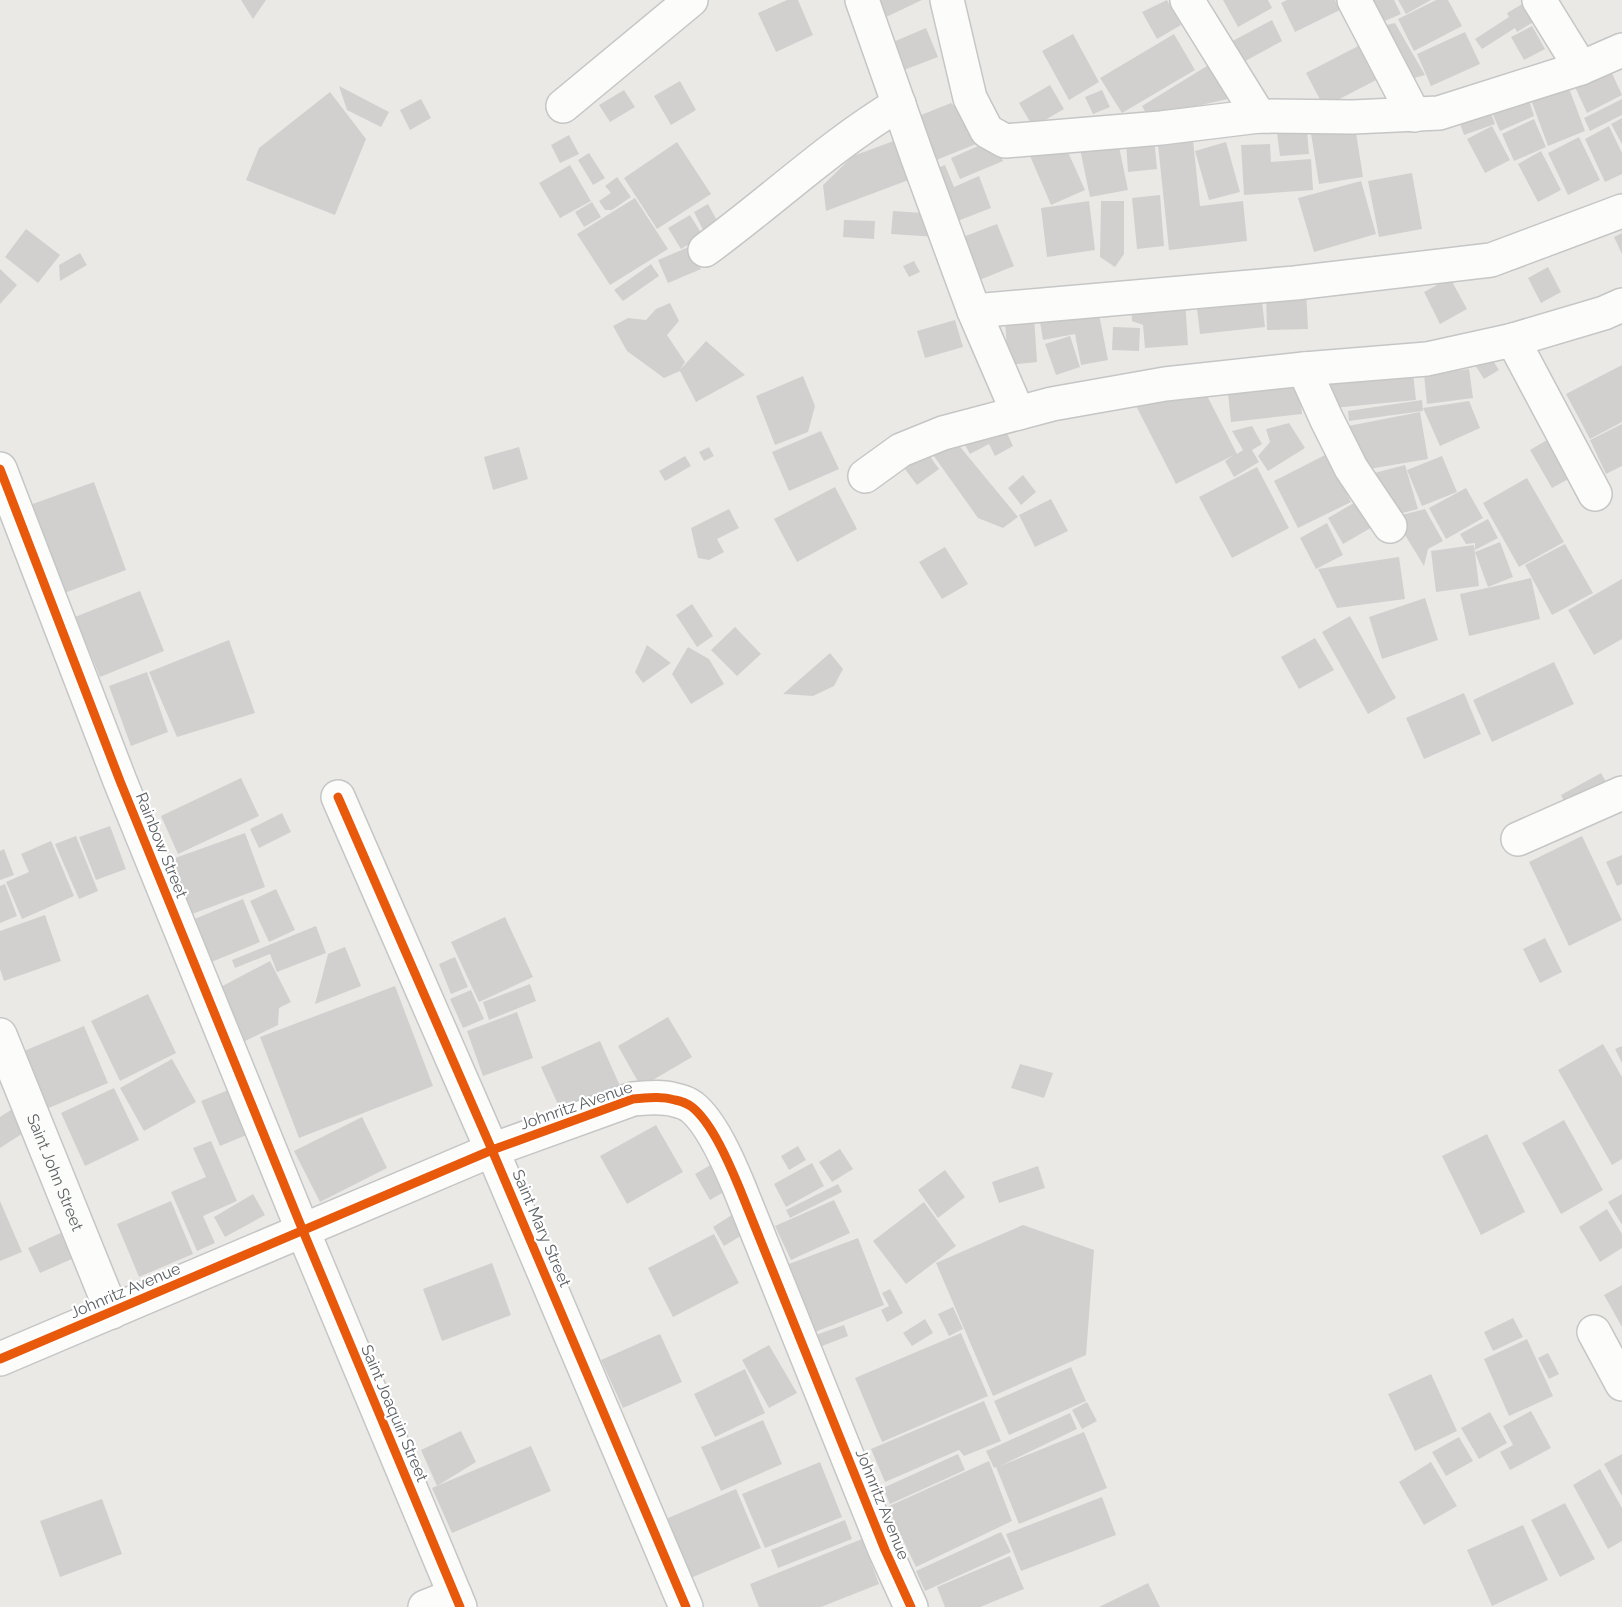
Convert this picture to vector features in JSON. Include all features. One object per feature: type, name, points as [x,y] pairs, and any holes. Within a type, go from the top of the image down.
[{"type":"street","points":[[563,106],[691,0]]},
{"type":"street","points":[[862,0],[974,311],[1018,413]]},
{"type":"street","points":[[947,0],[970,98],[987,131],[1005,141],[1161,128],[1258,116],[1353,117],[1439,113],[1581,68],[1622,50]]},
{"type":"street","points":[[1187,0],[1258,116]]},
{"type":"street","points":[[1354,0],[1414,114]]},
{"type":"street","points":[[1539,0],[1581,68]]},
{"type":"street","points":[[705,250],[751,216],[826,154],[899,104]]},
{"type":"street","points":[[974,311],[1295,283],[1491,260],[1622,211]]},
{"type":"street","points":[[865,476],[901,450],[943,433],[1052,404],[1164,384],[1427,359],[1513,340],[1604,313],[1622,305]]},
{"type":"street","points":[[1513,340],[1595,494]]},
{"type":"street","points":[[1304,369],[1351,468],[1390,526]]},
{"type":"street","name":"Rainbow Street","points":[[0,469],[120,781],[303,1231]]},
{"type":"street","points":[[1518,839],[1622,793]]},
{"type":"street","name":"Saint Mary Street","points":[[338,797],[492,1150],[686,1607]]},
{"type":"street","name":"Saint John Street","points":[[0,1035],[112,1312]]},
{"type":"street","name":"Johnritz Avenue","points":[[0,1359],[492,1150],[633,1099],[657,1097],[674,1100],[691,1107],[704,1120],[723,1152],[885,1550],[911,1607]]},
{"type":"street","name":"Saint Joaquin Street","points":[[303,1231],[458,1601]]},
{"type":"street","points":[[1594,1332],[1622,1384]]},
{"type":"street","points":[[425,1607],[458,1601]]},
{"type":"building","points":[[241,0],[266,0],[253,19]]},
{"type":"building","points":[[787,0],[798,0],[813,35],[776,52],[758,13]]},
{"type":"building","points":[[873,0],[922,0],[882,19]]},
{"type":"building","points":[[1167,0],[1181,25],[1157,39],[1142,12]]},
{"type":"building","points":[[1223,0],[1268,0],[1272,8],[1238,27]]},
{"type":"building","points":[[1287,0],[1335,0],[1340,10],[1295,32],[1281,3]]},
{"type":"building","points":[[1367,0],[1394,0],[1401,14],[1378,24]]},
{"type":"building","points":[[1398,0],[1431,0],[1406,14]]},
{"type":"building","points":[[1436,0],[1448,0],[1462,26],[1414,51],[1398,19]]},
{"type":"building","points":[[1529,0],[1540,18],[1517,32],[1515,28],[1482,49],[1475,39],[1509,17],[1507,13]]},
{"type":"building","points":[[1272,20],[1282,41],[1236,66],[1225,45]]},
{"type":"building","points":[[1395,23],[1425,75],[1407,80],[1378,27]]},
{"type":"building","points":[[1532,26],[1545,49],[1524,60],[1511,37]]},
{"type":"building","points":[[926,28],[938,57],[904,70],[893,42]]},
{"type":"building","points":[[1465,32],[1480,64],[1431,86],[1417,54]]},
{"type":"building","points":[[1073,34],[1099,82],[1069,100],[1042,51]]},
{"type":"building","points":[[1174,34],[1195,70],[1122,113],[1100,78]]},
{"type":"building","points":[[1364,43],[1382,77],[1324,107],[1306,73]]},
{"type":"building","points":[[1215,61],[1237,97],[1148,117],[1142,106]]},
{"type":"building","points":[[1610,69],[1622,95],[1587,113],[1575,87]]},
{"type":"building","points":[[680,81],[696,110],[671,125],[654,96]]},
{"type":"building","points":[[1567,83],[1585,131],[1548,146],[1530,97]]},
{"type":"building","points":[[1050,85],[1064,109],[1033,127],[1019,103]]},
{"type":"building","points":[[339,86],[389,112],[381,127],[347,110]]},
{"type":"building","points":[[624,90],[635,107],[610,122],[599,105]]},
{"type":"building","points":[[1102,90],[1110,107],[1093,114],[1085,97]]},
{"type":"building","points":[[330,92],[366,139],[335,215],[246,180],[259,148]]},
{"type":"building","points":[[1527,94],[1534,116],[1500,131],[1490,108]]},
{"type":"building","points":[[421,99],[431,118],[410,130],[400,110]]},
{"type":"building","points":[[1622,99],[1622,115],[1590,131],[1584,118]]},
{"type":"building","points":[[1487,101],[1495,124],[1464,135],[1456,112]]},
{"type":"building","points":[[951,103],[964,114],[976,144],[929,163],[911,119]]},
{"type":"building","points":[[1622,118],[1622,144],[1611,124]]},
{"type":"building","points":[[1534,119],[1546,147],[1514,161],[1502,134]]},
{"type":"building","points":[[1354,120],[1363,177],[1319,184],[1310,127]]},
{"type":"building","points":[[1492,126],[1510,160],[1485,173],[1467,139]]},
{"type":"building","points":[[1609,126],[1622,153],[1622,174],[1605,182],[1585,139]]},
{"type":"building","points":[[1192,131],[1200,206],[1243,201],[1247,241],[1169,250],[1157,135]]},
{"type":"building","points":[[1307,131],[1309,154],[1280,156],[1277,133]]},
{"type":"building","points":[[569,135],[579,154],[560,163],[551,145]]},
{"type":"building","points":[[1579,137],[1600,180],[1568,195],[1548,153]]},
{"type":"building","points":[[1154,138],[1157,169],[1128,172],[1126,142]]},
{"type":"building","points":[[899,139],[914,178],[826,211],[823,185],[853,156]]},
{"type":"building","points":[[994,139],[1003,161],[960,179],[951,158]]},
{"type":"building","points":[[677,142],[711,194],[657,229],[624,178]]},
{"type":"building","points":[[1118,142],[1128,190],[1090,197],[1080,149]]},
{"type":"building","points":[[1226,142],[1240,192],[1209,200],[1195,151]]},
{"type":"building","points":[[1270,144],[1271,162],[1311,159],[1313,190],[1244,195],[1241,145]]},
{"type":"building","points":[[1027,149],[1068,152],[1085,190],[1051,205]]},
{"type":"building","points":[[1541,151],[1561,190],[1538,202],[1518,164]]},
{"type":"building","points":[[589,153],[605,178],[593,185],[578,160]]},
{"type":"building","points":[[570,165],[591,201],[560,218],[539,183]]},
{"type":"building","points":[[945,165],[954,187],[979,176],[991,208],[950,224],[930,171]]},
{"type":"building","points":[[1412,173],[1422,229],[1379,237],[1368,181]]},
{"type":"building","points":[[617,177],[631,197],[612,210],[605,210],[599,201],[611,193],[605,186]]},
{"type":"building","points":[[1361,181],[1376,234],[1314,252],[1298,198]]},
{"type":"building","points":[[1160,195],[1164,246],[1137,249],[1132,198]]},
{"type":"building","points":[[635,198],[668,249],[610,285],[577,234]]},
{"type":"building","points":[[1089,201],[1095,250],[1047,257],[1041,208]]},
{"type":"building","points":[[1101,201],[1124,201],[1124,254],[1115,267],[1100,257]]},
{"type":"building","points":[[592,202],[601,217],[584,227],[575,212]]},
{"type":"building","points":[[708,204],[719,224],[704,232],[694,212]]},
{"type":"building","points":[[893,211],[938,214],[936,237],[891,234]]},
{"type":"building","points":[[690,215],[703,236],[681,249],[668,228]]},
{"type":"building","points":[[844,220],[875,221],[874,239],[843,237]]},
{"type":"building","points":[[997,224],[1014,266],[972,283],[955,240]]},
{"type":"building","points":[[26,229],[60,255],[38,283],[5,257]]},
{"type":"building","points":[[1622,233],[1622,254],[1614,237]]},
{"type":"building","points":[[691,246],[701,269],[668,283],[658,260]]},
{"type":"building","points":[[80,253],[87,265],[60,281],[59,265]]},
{"type":"building","points":[[914,261],[920,272],[909,277],[903,266]]},
{"type":"building","points":[[651,264],[659,276],[623,301],[614,290]]},
{"type":"building","points":[[1548,267],[1561,292],[1541,303],[1528,278]]},
{"type":"building","points":[[0,269],[17,285],[0,304]]},
{"type":"building","points":[[1450,278],[1467,309],[1440,324],[1424,292]]},
{"type":"building","points":[[1306,290],[1308,329],[1267,330],[1266,292]]},
{"type":"building","points":[[1261,293],[1265,327],[1200,334],[1196,300]]},
{"type":"building","points":[[1185,299],[1188,345],[1145,348],[1143,325],[1132,321],[1131,303]]},
{"type":"building","points":[[670,303],[679,321],[667,335],[685,362],[680,370],[706,341],[745,375],[696,402],[680,371],[664,378],[627,351],[613,326],[628,318],[646,320],[656,309]]},
{"type":"building","points":[[1097,304],[1108,360],[1081,365],[1075,334],[1043,340],[1039,316]]},
{"type":"building","points":[[1034,316],[1037,362],[1008,365],[1005,319]]},
{"type":"building","points":[[955,320],[963,347],[925,358],[917,331]]},
{"type":"building","points":[[1113,327],[1140,328],[1139,351],[1112,350]]},
{"type":"building","points":[[1070,336],[1080,367],[1056,375],[1045,344]]},
{"type":"building","points":[[1490,356],[1499,370],[1484,379],[1475,365]]},
{"type":"building","points":[[1412,364],[1416,400],[1333,408],[1329,372]]},
{"type":"building","points":[[1622,365],[1622,422],[1590,439],[1566,394]]},
{"type":"building","points":[[1469,369],[1473,398],[1427,404],[1424,375]]},
{"type":"building","points":[[803,376],[815,406],[808,432],[775,445],[756,396]]},
{"type":"building","points":[[1299,376],[1302,414],[1231,422],[1227,384]]},
{"type":"building","points":[[1202,386],[1237,454],[1243,450],[1232,431],[1252,426],[1262,444],[1252,450],[1259,462],[1234,477],[1225,461],[1234,455],[1176,484],[1132,398]]},
{"type":"building","points":[[1422,400],[1423,411],[1349,421],[1348,411]]},
{"type":"building","points":[[1469,401],[1480,428],[1440,446],[1423,408]]},
{"type":"building","points":[[1420,412],[1428,459],[1357,471],[1348,426]]},
{"type":"building","points":[[1289,423],[1305,448],[1268,471],[1258,456],[1270,442],[1266,429]]},
{"type":"building","points":[[1622,424],[1622,466],[1606,474],[1590,440]]},
{"type":"building","points":[[821,431],[839,469],[789,491],[772,452]]},
{"type":"building","points":[[1006,431],[1013,446],[995,456],[989,444],[970,454],[959,434]]},
{"type":"building","points":[[952,437],[1018,517],[1003,528],[978,518],[926,445]]},
{"type":"building","points":[[1552,437],[1574,476],[1552,488],[1530,450]]},
{"type":"building","points":[[921,444],[939,469],[917,485],[898,460]]},
{"type":"building","points":[[519,447],[528,479],[493,490],[484,457]]},
{"type":"building","points":[[709,447],[714,456],[704,461],[699,452]]},
{"type":"building","points":[[1327,454],[1351,502],[1298,528],[1274,481]]},
{"type":"building","points":[[685,456],[691,466],[665,481],[659,471]]},
{"type":"building","points":[[1442,456],[1457,492],[1422,506],[1407,470]]},
{"type":"building","points":[[1405,465],[1418,509],[1387,517],[1363,476]]},
{"type":"building","points":[[1257,467],[1289,528],[1232,558],[1199,497]]},
{"type":"building","points":[[1023,475],[1036,492],[1021,505],[1008,488]]},
{"type":"building","points":[[1527,478],[1564,542],[1519,567],[1483,503]]},
{"type":"building","points":[[94,482],[126,570],[59,595],[27,506]]},
{"type":"building","points":[[835,487],[857,529],[797,562],[774,519]]},
{"type":"building","points":[[1466,488],[1483,518],[1446,539],[1429,508]]},
{"type":"building","points":[[1366,496],[1381,522],[1343,544],[1328,518]]},
{"type":"building","points":[[1051,499],[1068,531],[1035,547],[1019,515]]},
{"type":"building","points":[[729,509],[739,528],[717,539],[724,552],[709,560],[698,558],[691,528]]},
{"type":"building","points":[[1425,509],[1443,541],[1428,549],[1424,566],[1394,517]]},
{"type":"building","points":[[1488,519],[1498,538],[1475,550],[1475,543],[1466,544],[1460,534]]},
{"type":"building","points":[[1327,523],[1343,555],[1316,569],[1300,538]]},
{"type":"building","points":[[1500,542],[1513,577],[1488,587],[1475,552]]},
{"type":"building","points":[[1565,544],[1593,593],[1552,615],[1525,565]]},
{"type":"building","points":[[1474,545],[1479,586],[1436,592],[1431,551]]},
{"type":"building","points":[[945,547],[968,584],[942,599],[919,562]]},
{"type":"building","points":[[1399,557],[1405,599],[1337,608],[1318,569]]},
{"type":"building","points":[[1531,578],[1540,619],[1469,636],[1460,594]]},
{"type":"building","points":[[1622,579],[1622,639],[1594,655],[1568,610]]},
{"type":"building","points":[[140,591],[164,651],[100,677],[75,617]]},
{"type":"building","points":[[1425,598],[1438,640],[1382,659],[1369,617]]},
{"type":"building","points":[[692,604],[713,636],[697,647],[676,615]]},
{"type":"building","points":[[1350,616],[1396,698],[1368,714],[1322,632]]},
{"type":"building","points":[[735,627],[761,654],[737,676],[711,650]]},
{"type":"building","points":[[1315,638],[1334,670],[1299,689],[1281,657]]},
{"type":"building","points":[[229,640],[255,713],[177,737],[149,672]]},
{"type":"building","points":[[647,645],[671,663],[643,683],[635,672]]},
{"type":"building","points":[[688,647],[709,659],[724,684],[691,704],[672,674]]},
{"type":"building","points":[[830,653],[843,669],[834,686],[813,696],[783,694]]},
{"type":"building","points":[[1554,662],[1574,704],[1492,742],[1473,700]]},
{"type":"building","points":[[147,672],[168,732],[131,746],[109,686]]},
{"type":"building","points":[[1464,693],[1481,734],[1424,759],[1406,718]]},
{"type":"building","points":[[1601,773],[1609,787],[1568,809],[1561,795]]},
{"type":"building","points":[[241,778],[259,816],[178,854],[161,816]]},
{"type":"building","points":[[282,813],[291,832],[259,848],[250,829]]},
{"type":"building","points":[[110,826],[126,869],[96,880],[79,837]]},
{"type":"building","points":[[245,833],[265,887],[184,917],[164,862]]},
{"type":"building","points":[[76,836],[98,891],[79,899],[55,844]]},
{"type":"building","points":[[1582,836],[1622,920],[1569,946],[1529,862]]},
{"type":"building","points":[[51,841],[74,896],[22,919],[6,882],[29,872],[21,854]]},
{"type":"building","points":[[4,849],[14,875],[0,880],[0,851]]},
{"type":"building","points":[[1622,855],[1622,884],[1617,886],[1606,862]]},
{"type":"building","points":[[5,884],[17,916],[0,923],[0,886]]},
{"type":"building","points":[[276,889],[295,930],[269,942],[250,901]]},
{"type":"building","points":[[243,899],[260,942],[209,963],[192,920]]},
{"type":"building","points":[[45,915],[61,961],[4,981],[0,969],[0,931]]},
{"type":"building","points":[[505,917],[533,977],[479,1002],[451,942]]},
{"type":"building","points":[[316,926],[326,953],[277,972],[270,954],[235,968],[232,960]]},
{"type":"building","points":[[1545,938],[1562,972],[1540,983],[1523,949]]},
{"type":"building","points":[[345,947],[361,986],[315,1004],[328,954]]},
{"type":"building","points":[[455,957],[468,987],[451,994],[439,964]]},
{"type":"building","points":[[270,961],[291,1002],[279,1008],[278,1025],[239,1044],[213,991]]},
{"type":"building","points":[[530,984],[536,1001],[489,1020],[483,1002]]},
{"type":"building","points":[[395,986],[433,1086],[299,1138],[260,1037]]},
{"type":"building","points":[[471,990],[484,1019],[463,1028],[450,999]]},
{"type":"building","points":[[148,994],[176,1053],[120,1081],[91,1021]]},
{"type":"building","points":[[517,1012],[533,1058],[483,1076],[467,1031]]},
{"type":"building","points":[[668,1017],[692,1057],[641,1087],[618,1046]]},
{"type":"building","points":[[84,1026],[108,1083],[44,1110],[19,1053]]},
{"type":"building","points":[[600,1041],[620,1086],[561,1111],[541,1067]]},
{"type":"building","points":[[1603,1044],[1622,1077],[1622,1159],[1612,1165],[1558,1070]]},
{"type":"building","points":[[1622,1046],[1622,1063],[1615,1049]]},
{"type":"building","points":[[172,1059],[196,1102],[144,1131],[120,1088]]},
{"type":"building","points":[[1020,1064],[1053,1073],[1044,1098],[1011,1088]]},
{"type":"building","points":[[114,1088],[139,1140],[85,1166],[61,1113]]},
{"type":"building","points":[[231,1089],[249,1134],[220,1146],[201,1101]]},
{"type":"building","points":[[17,1106],[31,1128],[0,1148],[0,1117]]},
{"type":"building","points":[[362,1117],[387,1168],[320,1202],[294,1151]]},
{"type":"building","points":[[1564,1120],[1603,1190],[1561,1214],[1522,1143]]},
{"type":"building","points":[[656,1125],[683,1172],[627,1204],[600,1156]]},
{"type":"building","points":[[1487,1134],[1525,1212],[1481,1235],[1442,1156]]},
{"type":"building","points":[[211,1141],[237,1201],[203,1216],[215,1243],[197,1251],[171,1192],[206,1177],[193,1148]]},
{"type":"building","points":[[798,1146],[806,1160],[789,1170],[781,1156]]},
{"type":"building","points":[[840,1149],[853,1169],[832,1182],[819,1162]]},
{"type":"building","points":[[714,1163],[729,1189],[710,1200],[695,1174]]},
{"type":"building","points":[[812,1163],[824,1186],[786,1207],[774,1184]]},
{"type":"building","points":[[1038,1166],[1045,1188],[999,1203],[992,1182]]},
{"type":"building","points":[[945,1170],[965,1197],[938,1218],[918,1190]]},
{"type":"building","points":[[838,1184],[842,1192],[790,1218],[786,1210]]},
{"type":"building","points":[[253,1194],[265,1215],[225,1237],[214,1217]]},
{"type":"building","points":[[1622,1194],[1622,1225],[1608,1202]]},
{"type":"building","points":[[834,1200],[850,1233],[791,1260],[775,1226]]},
{"type":"building","points":[[0,1201],[22,1252],[0,1261]]},
{"type":"building","points":[[171,1201],[193,1254],[139,1277],[117,1224]]},
{"type":"building","points":[[924,1202],[956,1246],[906,1284],[873,1241]]},
{"type":"building","points":[[1607,1209],[1622,1234],[1622,1248],[1600,1262],[1579,1227]]},
{"type":"building","points":[[738,1211],[749,1231],[724,1246],[713,1227]]},
{"type":"building","points":[[1023,1225],[1094,1250],[1086,1355],[993,1396],[936,1263]]},
{"type":"building","points":[[63,1232],[74,1258],[40,1273],[28,1248]]},
{"type":"building","points":[[714,1234],[739,1283],[673,1317],[648,1268]]},
{"type":"building","points":[[858,1238],[884,1305],[807,1335],[781,1267]]},
{"type":"building","points":[[492,1263],[511,1315],[442,1341],[423,1289]]},
{"type":"building","points":[[1622,1285],[1622,1327],[1604,1295]]},
{"type":"building","points":[[890,1289],[903,1313],[887,1322],[881,1310],[889,1306],[882,1293]]},
{"type":"building","points":[[953,1307],[963,1329],[949,1336],[938,1314]]},
{"type":"building","points":[[1513,1318],[1523,1337],[1493,1351],[1484,1332]]},
{"type":"building","points":[[925,1319],[933,1333],[912,1346],[903,1333]]},
{"type":"building","points":[[844,1325],[848,1336],[817,1348],[813,1336]]},
{"type":"building","points":[[961,1333],[988,1396],[882,1442],[855,1378]]},
{"type":"building","points":[[660,1334],[682,1382],[623,1408],[601,1360]]},
{"type":"building","points":[[1527,1339],[1553,1396],[1509,1416],[1484,1359]]},
{"type":"building","points":[[769,1345],[797,1393],[769,1408],[742,1360]]},
{"type":"building","points":[[1548,1353],[1559,1374],[1549,1379],[1538,1358]]},
{"type":"building","points":[[1071,1367],[1086,1401],[1009,1435],[994,1401]]},
{"type":"building","points":[[745,1369],[765,1413],[715,1437],[694,1394]]},
{"type":"building","points":[[1431,1374],[1457,1431],[1415,1451],[1388,1394]]},
{"type":"building","points":[[984,1401],[1001,1441],[964,1456],[959,1450],[885,1482],[871,1449]]},
{"type":"building","points":[[1087,1402],[1097,1421],[1082,1429],[1072,1410]]},
{"type":"building","points":[[1531,1411],[1551,1448],[1510,1470],[1500,1452],[1513,1445],[1503,1426]]},
{"type":"building","points":[[1490,1412],[1507,1443],[1479,1459],[1461,1428]]},
{"type":"building","points":[[1070,1413],[1077,1429],[1000,1466],[1084,1432],[1107,1488],[1019,1524],[996,1467],[994,1468],[986,1451]]},
{"type":"building","points":[[763,1420],[782,1464],[721,1491],[701,1447]]},
{"type":"building","points":[[461,1431],[476,1462],[437,1486],[421,1450]]},
{"type":"building","points":[[1459,1437],[1473,1461],[1446,1476],[1432,1452]]},
{"type":"building","points":[[531,1446],[551,1491],[452,1533],[432,1488]]},
{"type":"building","points":[[958,1454],[965,1470],[890,1504],[883,1488]]},
{"type":"building","points":[[1622,1454],[1622,1496],[1604,1464]]},
{"type":"building","points":[[989,1461],[1012,1521],[916,1567],[887,1507]]},
{"type":"building","points":[[820,1462],[842,1517],[765,1548],[742,1494]]},
{"type":"building","points":[[1431,1462],[1457,1506],[1424,1525],[1399,1482]]},
{"type":"building","points":[[1600,1469],[1622,1508],[1622,1541],[1608,1549],[1573,1485]]},
{"type":"building","points":[[736,1489],[761,1548],[686,1580],[661,1521]]},
{"type":"building","points":[[1102,1497],[1116,1535],[1021,1571],[1006,1534]]},
{"type":"building","points":[[102,1499],[122,1554],[60,1577],[40,1521]]},
{"type":"building","points":[[1565,1503],[1595,1559],[1560,1577],[1531,1520]]},
{"type":"building","points":[[845,1520],[852,1539],[778,1568],[771,1550]]},
{"type":"building","points":[[1523,1525],[1548,1580],[1492,1606],[1467,1550]]},
{"type":"building","points":[[1001,1532],[1011,1552],[925,1591],[916,1571]]},
{"type":"building","points":[[862,1539],[879,1584],[821,1607],[759,1607],[750,1584]]},
{"type":"building","points":[[1010,1556],[1024,1589],[980,1607],[945,1607],[937,1587]]},
{"type":"building","points":[[1148,1583],[1160,1607],[1099,1607]]},
{"type":"cycle path","points":[[0,469],[120,781],[303,1231],[460,1607]]},
{"type":"cycle path","points":[[338,797],[492,1150],[686,1607]]},
{"type":"cycle path","points":[[0,1359],[492,1150],[633,1099],[677,1100],[690,1106],[699,1114],[713,1133],[730,1167],[885,1550],[911,1607]]}]
